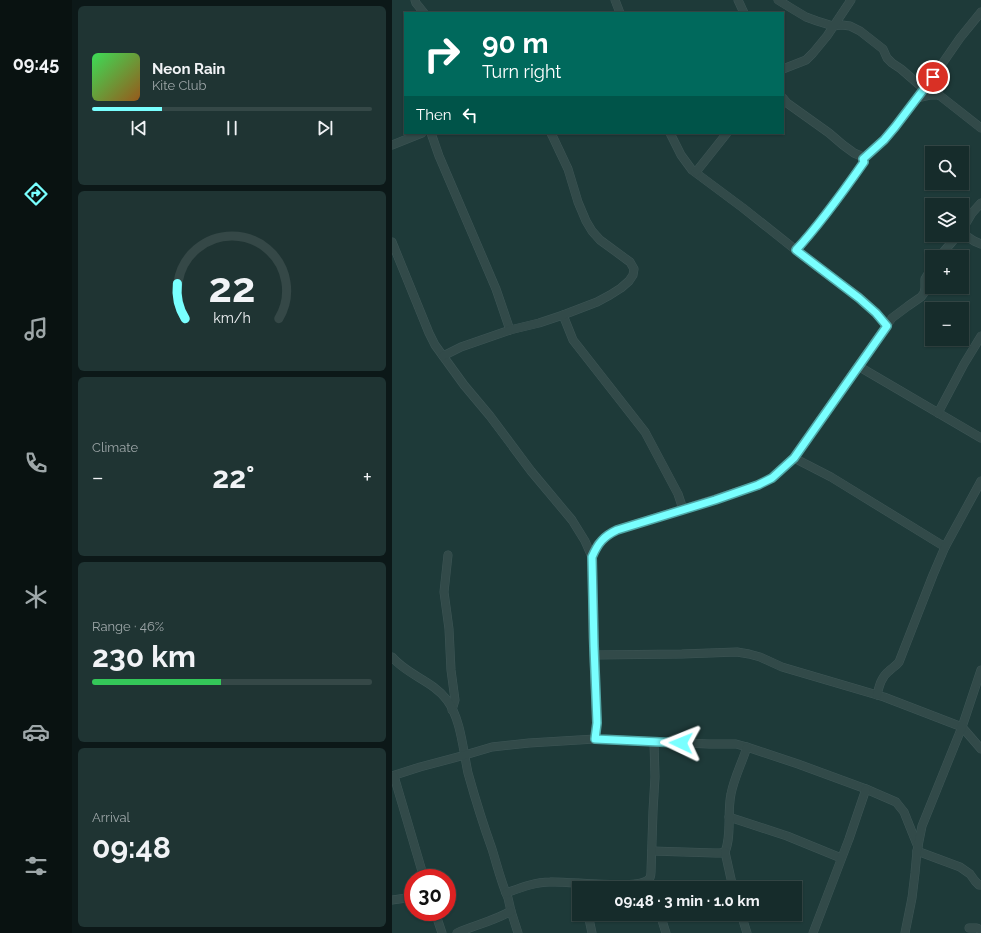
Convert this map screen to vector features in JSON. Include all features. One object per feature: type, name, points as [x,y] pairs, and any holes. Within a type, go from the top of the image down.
[{"type":"street","points":[[415,0],[423,12]]},
{"type":"street","points":[[615,0],[620,12]]},
{"type":"street","points":[[738,0],[744,12]]},
{"type":"street","points":[[778,0],[817,22],[833,26],[850,26],[860,31],[883,49],[887,58],[892,63],[924,89]]},
{"type":"street","points":[[784,69],[806,60],[813,54],[851,0]]},
{"type":"street","points":[[796,250],[811,233],[855,175],[864,162],[863,159],[884,140],[895,127],[960,38],[981,12]]},
{"type":"street","points":[[933,77],[939,95],[981,128]]},
{"type":"street","points":[[917,98],[930,95],[939,95]]},
{"type":"street","points":[[784,99],[863,159]]},
{"type":"street","points":[[392,145],[420,134]]},
{"type":"street","points":[[431,134],[439,156],[496,289],[510,330]]},
{"type":"street","points":[[443,356],[461,347],[510,330],[539,323],[597,302],[610,296],[621,288],[633,275],[634,268],[630,262],[600,240],[586,221],[578,202],[568,169],[551,134]]},
{"type":"street","points":[[670,134],[681,155],[692,170],[859,298],[876,313],[887,326]]},
{"type":"street","points":[[696,172],[726,134]]},
{"type":"street","points":[[969,219],[981,203]]},
{"type":"street","points":[[969,237],[981,244]]},
{"type":"street","points":[[392,242],[429,333],[436,345],[464,385],[490,416],[531,471],[572,520],[592,557],[597,723],[595,739]]},
{"type":"street","points":[[945,250],[952,242]]},
{"type":"street","points":[[592,557],[598,544],[608,535],[617,530],[758,485],[772,478],[794,458],[892,318],[921,297],[925,291]]},
{"type":"street","points":[[563,315],[573,340],[645,432],[678,494],[683,509]]},
{"type":"street","points":[[938,413],[981,336]]},
{"type":"street","points":[[858,366],[981,438]]},
{"type":"street","points":[[794,458],[830,477],[945,547]]},
{"type":"street","points":[[877,695],[885,675],[899,662],[945,547],[981,481]]},
{"type":"street","points":[[448,555],[444,592],[455,700],[452,710]]},
{"type":"street","points":[[594,655],[737,652],[748,654],[760,657],[782,667],[884,697],[962,727],[981,749]]},
{"type":"street","points":[[392,657],[407,670],[435,687],[447,700],[452,710],[459,727],[468,773],[518,933]]},
{"type":"street","points":[[905,933],[916,873],[917,849],[922,826],[962,727],[981,670]]},
{"type":"street","points":[[421,869],[393,776],[492,747],[595,739],[736,744],[798,764],[866,789],[896,802],[900,806],[904,812],[917,849],[960,867],[970,874],[979,885],[981,885]]},
{"type":"street","points":[[650,881],[655,771],[654,742]]},
{"type":"street","points":[[731,881],[725,852],[728,841],[731,793],[747,747]]},
{"type":"street","points":[[813,933],[866,789]]},
{"type":"street","points":[[729,817],[787,836],[841,858]]},
{"type":"street","points":[[652,851],[725,852]]},
{"type":"street","points":[[506,893],[535,884],[550,882],[572,884]]},
{"type":"street","points":[[392,900],[404,898]]},
{"type":"street","points":[[457,933],[511,911]]},
{"type":"street","points":[[438,921],[442,933]]},
{"type":"street","points":[[589,921],[592,933]]},
{"type":"street","points":[[662,921],[666,933]]},
{"type":"street","points":[[743,921],[747,933]]},
{"type":"street","points":[[969,928],[977,928],[981,930]]},
{"type":"route","points":[[681,743],[595,739],[597,723],[592,557],[598,544],[608,535],[617,530],[715,500],[758,485],[772,478],[794,458],[887,326],[884,321],[859,298],[796,250],[811,233],[855,175],[864,162],[863,159],[884,140],[933,77]]}]
